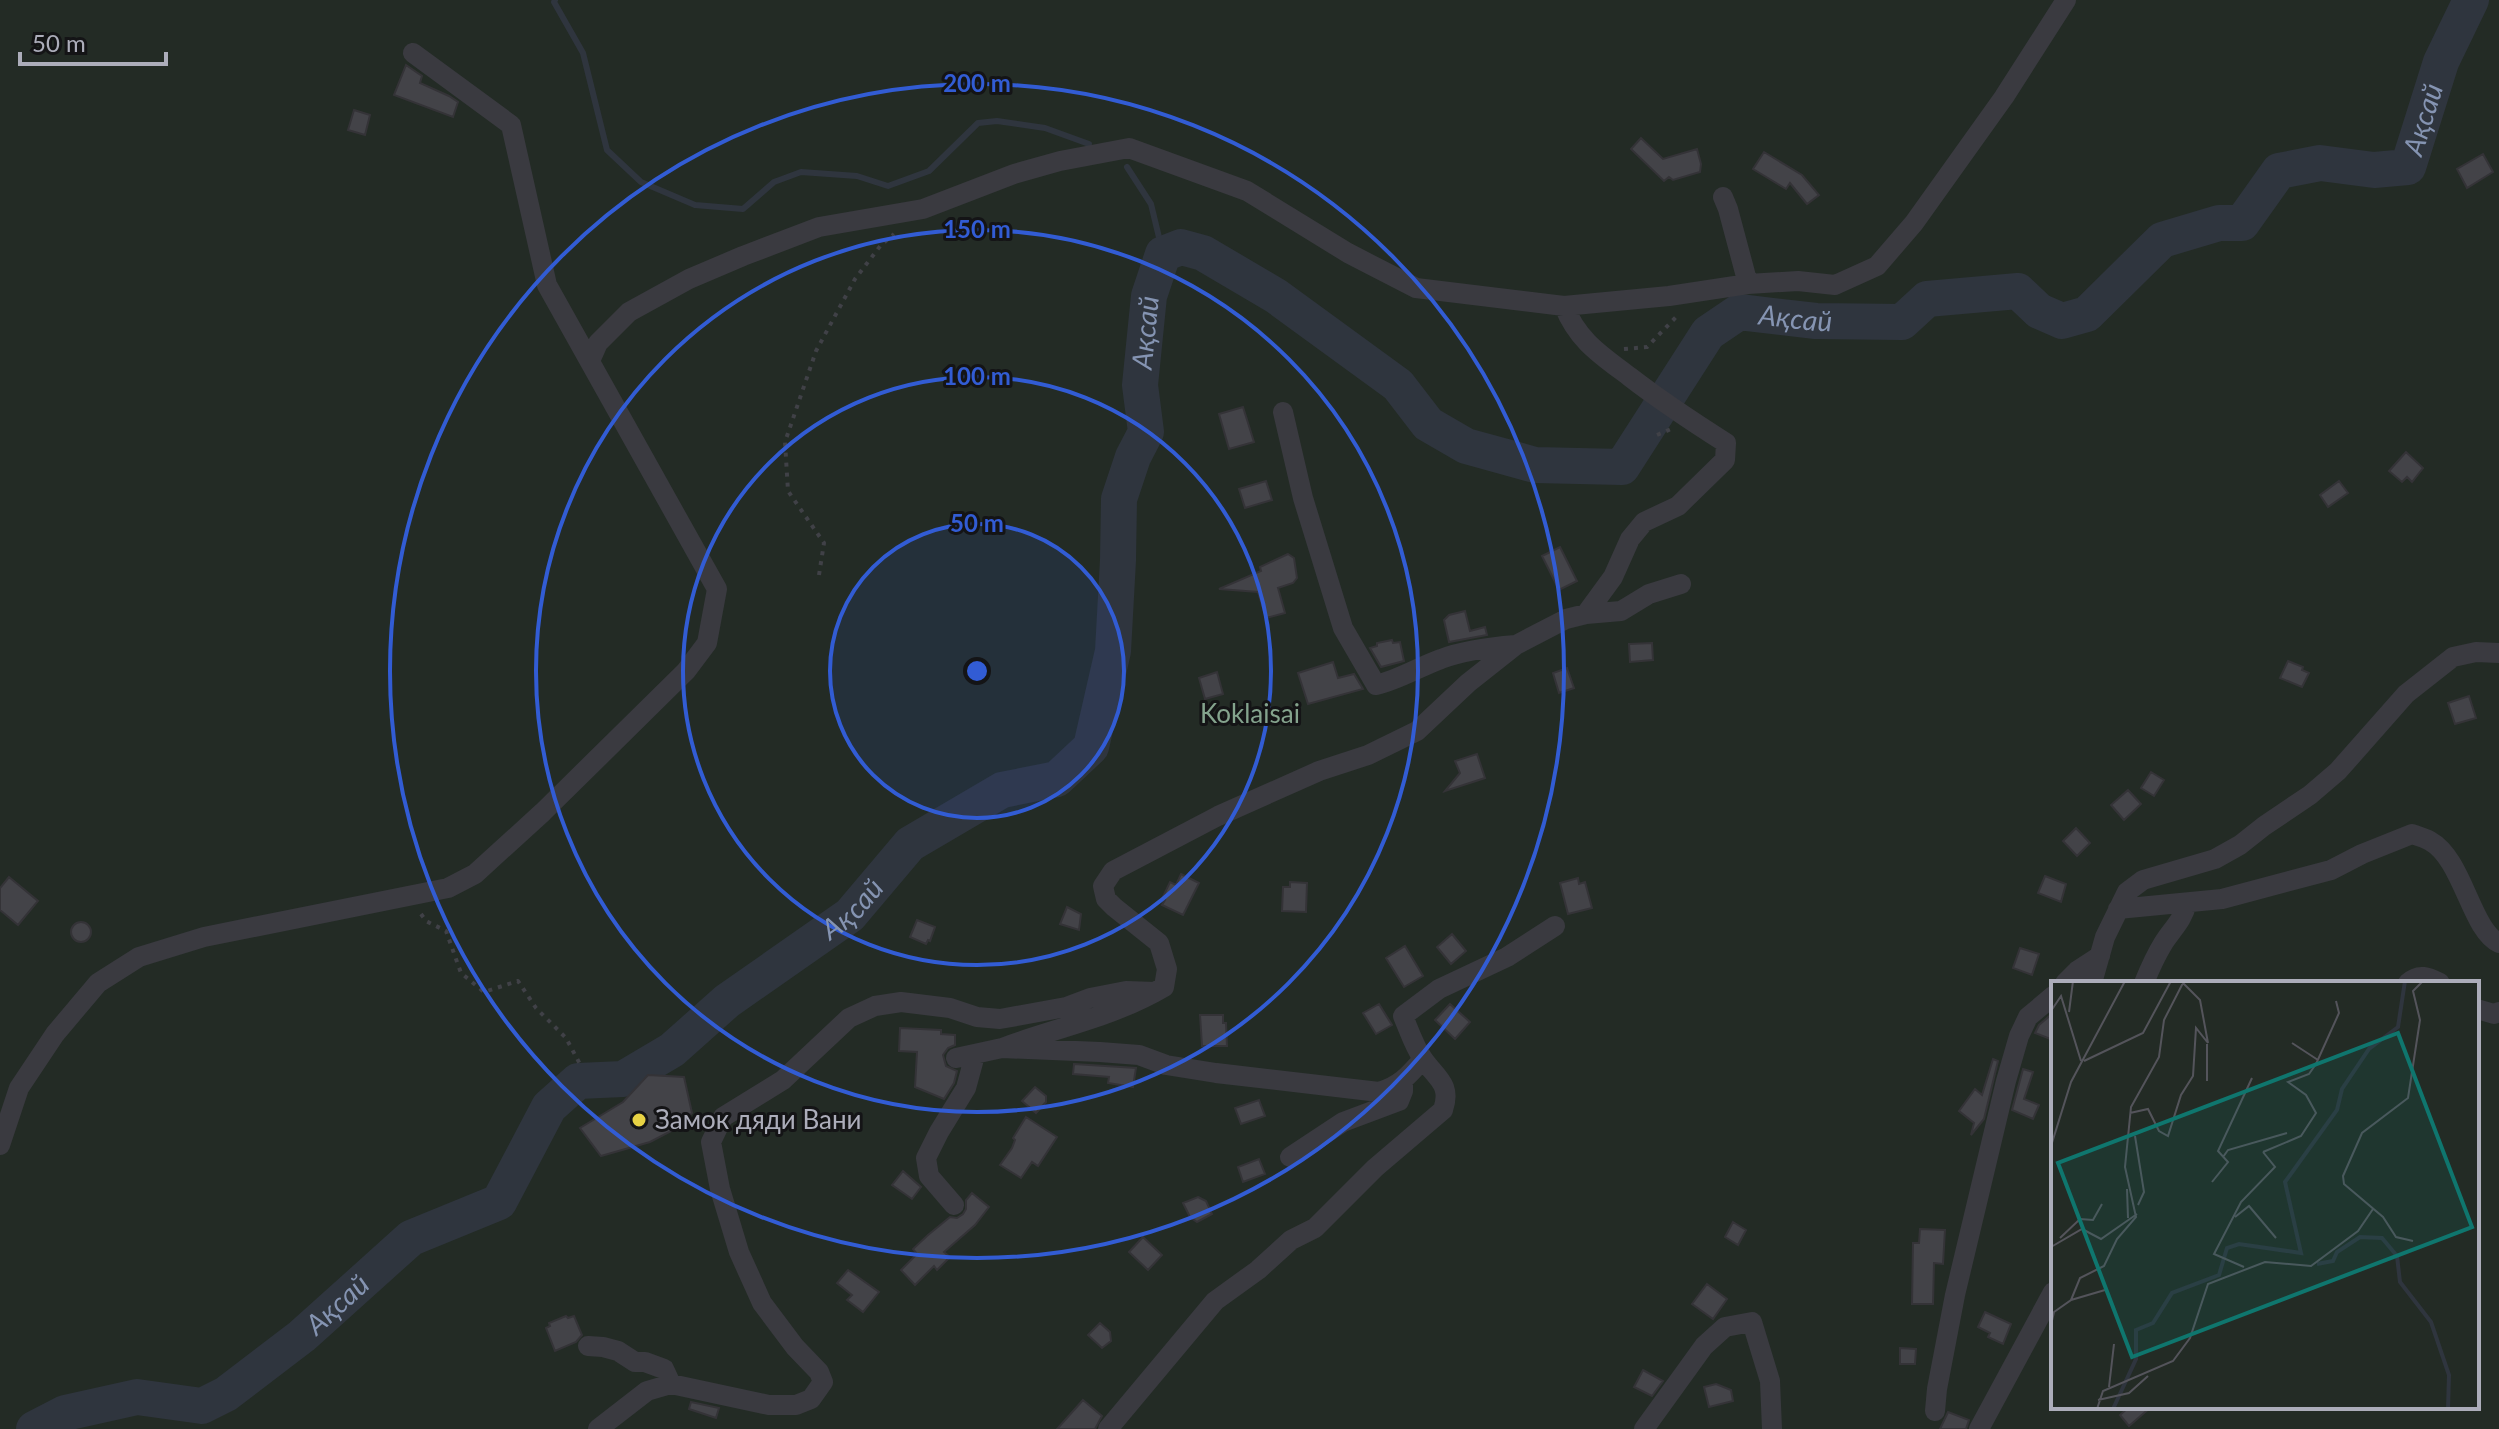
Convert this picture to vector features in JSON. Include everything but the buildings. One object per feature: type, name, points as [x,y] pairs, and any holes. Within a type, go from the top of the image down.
[{"type":"street","points":[[590,361],[598,343],[629,312],[689,279],[819,227],[923,209],[1014,174],[1060,161],[1129,148],[1247,191],[1348,253],[1416,288],[1564,306],[1748,284],[1798,281],[1835,285],[1877,266],[1923,210],[2004,97],[2066,0]]},
{"type":"street","points":[[0,1145],[19,1088],[55,1034],[98,983],[139,957],[204,937],[448,888],[475,874],[615,742],[686,671],[707,643],[717,589],[547,285],[511,125],[413,53]]},
{"type":"street","points":[[1723,197],[1748,284]]},
{"type":"street","points":[[1564,306],[1571,326],[1594,351],[1664,404],[1726,443],[1725,460],[1678,506],[1644,522],[1630,539],[1613,577],[1586,614]]},
{"type":"street","points":[[1283,412],[1303,498],[1343,628],[1376,685],[1446,657],[1516,645]]},
{"type":"street","points":[[954,1205],[929,1176],[926,1158],[966,1088],[966,1056],[1107,1015],[1164,987],[1167,969],[1159,943],[1106,899],[1103,886],[1113,871],[1218,816],[1319,771],[1368,755],[1417,731],[1468,683],[1516,645],[1566,619],[1621,611],[1649,594],[1681,584]]},
{"type":"street","points":[[2093,981],[2105,937],[2127,892],[2143,880],[2215,859],[2240,845],[2338,771],[2406,694],[2453,657],[2476,652],[2499,653]]},
{"type":"street","points":[[2118,909],[2222,899],[2331,870],[2412,834],[2431,841],[2444,854],[2486,932],[2499,943]]},
{"type":"street","points":[[2145,981],[2153,960],[2182,920],[2187,903]]},
{"type":"street","points":[[1108,1429],[1215,1301],[1258,1270],[1291,1240],[1315,1228],[1375,1168],[1443,1110],[1447,1098],[1444,1086],[1423,1059],[1403,1016],[1439,989],[1507,957],[1555,926]]},
{"type":"street","points":[[2067,981],[2100,956]]},
{"type":"street","points":[[2410,981],[2414,977],[2426,977],[2435,981]]},
{"type":"street","points":[[598,1429],[647,1391],[671,1384],[769,1405],[796,1405],[811,1399],[823,1382],[819,1372],[795,1347],[762,1303],[739,1252],[720,1189],[711,1142],[723,1117],[783,1080],[849,1018],[875,1006],[901,1002],[1000,1019],[1066,1007],[1090,998],[1126,991],[1155,992]]},
{"type":"street","points":[[1935,1411],[1955,1295],[2006,1081],[2028,1017],[2051,998]]},
{"type":"street","points":[[2479,1010],[2494,1014],[2499,1012]]},
{"type":"street","points":[[1002,1048],[1139,1055],[1166,1065],[1216,1073],[1379,1092],[1395,1088],[1423,1059]]},
{"type":"street","points":[[1290,1157],[1343,1122],[1399,1101],[1403,1082]]},
{"type":"street","points":[[1979,1429],[2051,1296]]},
{"type":"street","points":[[1644,1429],[1704,1346],[1725,1327],[1752,1322],[1770,1381],[1772,1429]]},
{"type":"street","points":[[588,1346],[618,1351],[635,1362],[664,1369],[671,1384]]},
{"type":"path","points":[[819,575],[824,543],[788,491],[785,442],[816,351],[855,279],[881,245],[923,209]]},
{"type":"path","points":[[1594,351],[1647,347],[1701,291]]},
{"type":"path","points":[[408,895],[426,921],[446,931],[461,973],[484,992],[518,981],[536,1008],[566,1038],[581,1066]]},
{"type":"green space","name":"Koklaisai","points":[[0,0],[2499,0],[2499,1429],[0,1429]]},
{"type":"waterway","points":[[555,0],[583,53],[607,150],[641,182],[695,205],[743,209],[774,182],[801,172],[857,176],[888,186],[929,171],[978,123],[997,121],[1045,128],[1089,144]]},
{"type":"waterway","name":"Ақсай","points":[[34,1429],[65,1413],[137,1397],[202,1406],[226,1394],[302,1336],[411,1238],[499,1202],[549,1107],[578,1081],[623,1079],[672,1050],[727,1001],[850,915],[910,844],[1002,790],[1057,779],[1091,747],[1113,651],[1119,499],[1133,457],[1146,432],[1140,385],[1149,296],[1163,254],[1181,247],[1203,253],[1276,296],[1398,385],[1428,424],[1466,446],[1535,465],[1622,467],[1708,333],[1739,312],[1816,321],[1902,322],[1927,299],[2018,291],[2039,311],[2062,321],[2087,314],[2162,240],[2219,223],[2242,223],[2279,171],[2320,163],[2374,170],[2408,167],[2441,62],[2471,0]]},
{"type":"waterway","points":[[1127,167],[1151,204],[1163,254]]},
{"type":"place","name":"Замок дяди Вани","points":[[639,1120]]}]
